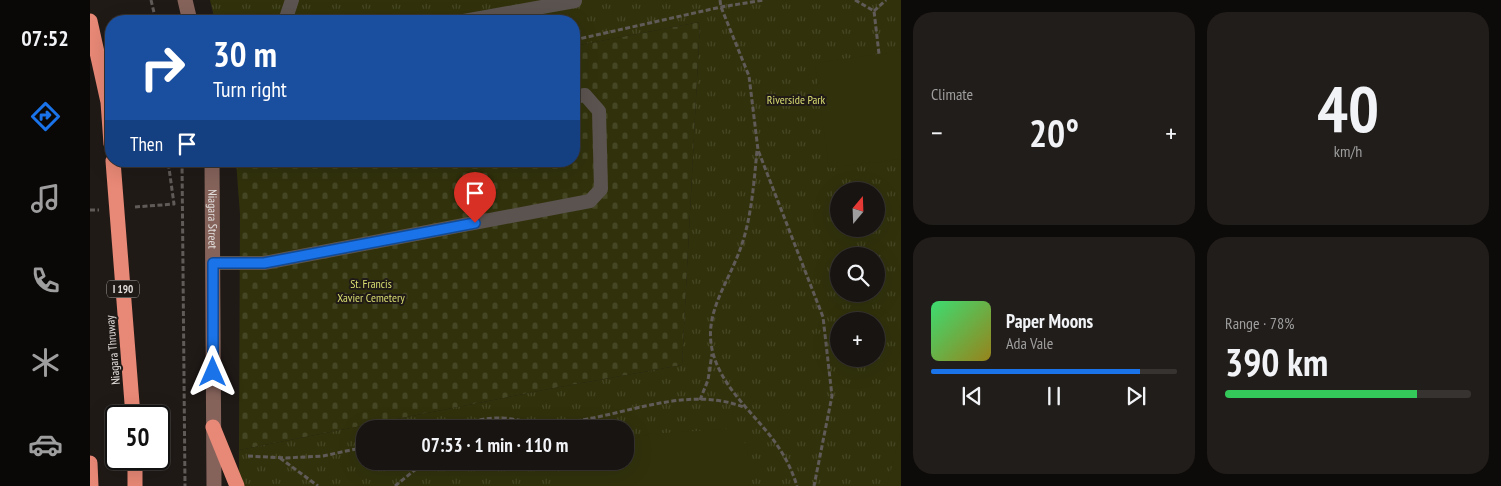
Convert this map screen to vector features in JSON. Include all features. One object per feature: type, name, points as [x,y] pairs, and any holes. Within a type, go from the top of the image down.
[{"type":"highway","points":[[90,21],[105,88]]},
{"type":"highway","name":"Niagara Thruway","points":[[113,167],[132,405]]},
{"type":"highway","points":[[213,427],[237,486]]},
{"type":"highway","points":[[90,463],[91,486]]},
{"type":"highway","points":[[135,470],[135,486]]},
{"type":"main road","points":[[185,0],[189,15]]},
{"type":"main road","name":"Niagara Street","points":[[212,167],[214,486]]},
{"type":"lane","points":[[286,15],[292,0]]},
{"type":"lane","points":[[497,15],[575,1]]},
{"type":"lane","points":[[213,263],[264,263],[590,201],[601,189],[599,111],[585,95],[580,96]]},
{"type":"path","points":[[151,0],[155,15]]},
{"type":"path","points":[[720,0],[721,7],[749,76],[758,150],[752,199],[743,240],[711,317],[709,335],[712,353],[721,374],[746,409],[779,448],[792,470],[797,486]]},
{"type":"path","points":[[580,39],[721,7],[764,0]]},
{"type":"path","points":[[855,0],[874,11]]},
{"type":"path","points":[[874,11],[886,0]]},
{"type":"path","points":[[874,11],[879,54]]},
{"type":"path","points":[[758,150],[823,317],[832,396],[814,486]]},
{"type":"path","points":[[127,207],[174,204],[169,167]]},
{"type":"path","points":[[182,167],[185,486]]},
{"type":"path","points":[[90,210],[99,210]]},
{"type":"path","points":[[700,400],[708,380],[712,353]]},
{"type":"path","points":[[580,420],[656,404],[700,400],[715,400],[736,404],[746,409]]},
{"type":"path","points":[[487,420],[502,418],[516,420]]},
{"type":"path","points":[[248,456],[279,458],[323,456],[356,449]]},
{"type":"path","points":[[279,458],[318,486]]},
{"type":"path","points":[[396,486],[415,470]]},
{"type":"green space","name":"Riverside Park","points":[[210,0],[901,0],[901,486],[239,486],[239,450],[356,427],[356,470],[634,470],[634,420],[391,420],[682,365],[700,22],[580,45],[580,15],[214,15]]},
{"type":"green space","name":"St. Francis Xavier Cemetery","points":[[700,22],[682,365],[391,420],[356,420],[356,427],[239,450],[240,214],[236,167],[580,167],[580,45]]},
{"type":"green space","points":[[901,51],[901,159],[829,168],[815,63]]},
{"type":"green space","points":[[729,429],[747,445],[749,486],[559,486],[559,470],[634,470],[634,438],[649,434]]},
{"type":"green space","points":[[901,430],[901,486],[887,486]]},
{"type":"route","points":[[213,372],[213,263],[264,263],[475,223]]}]
